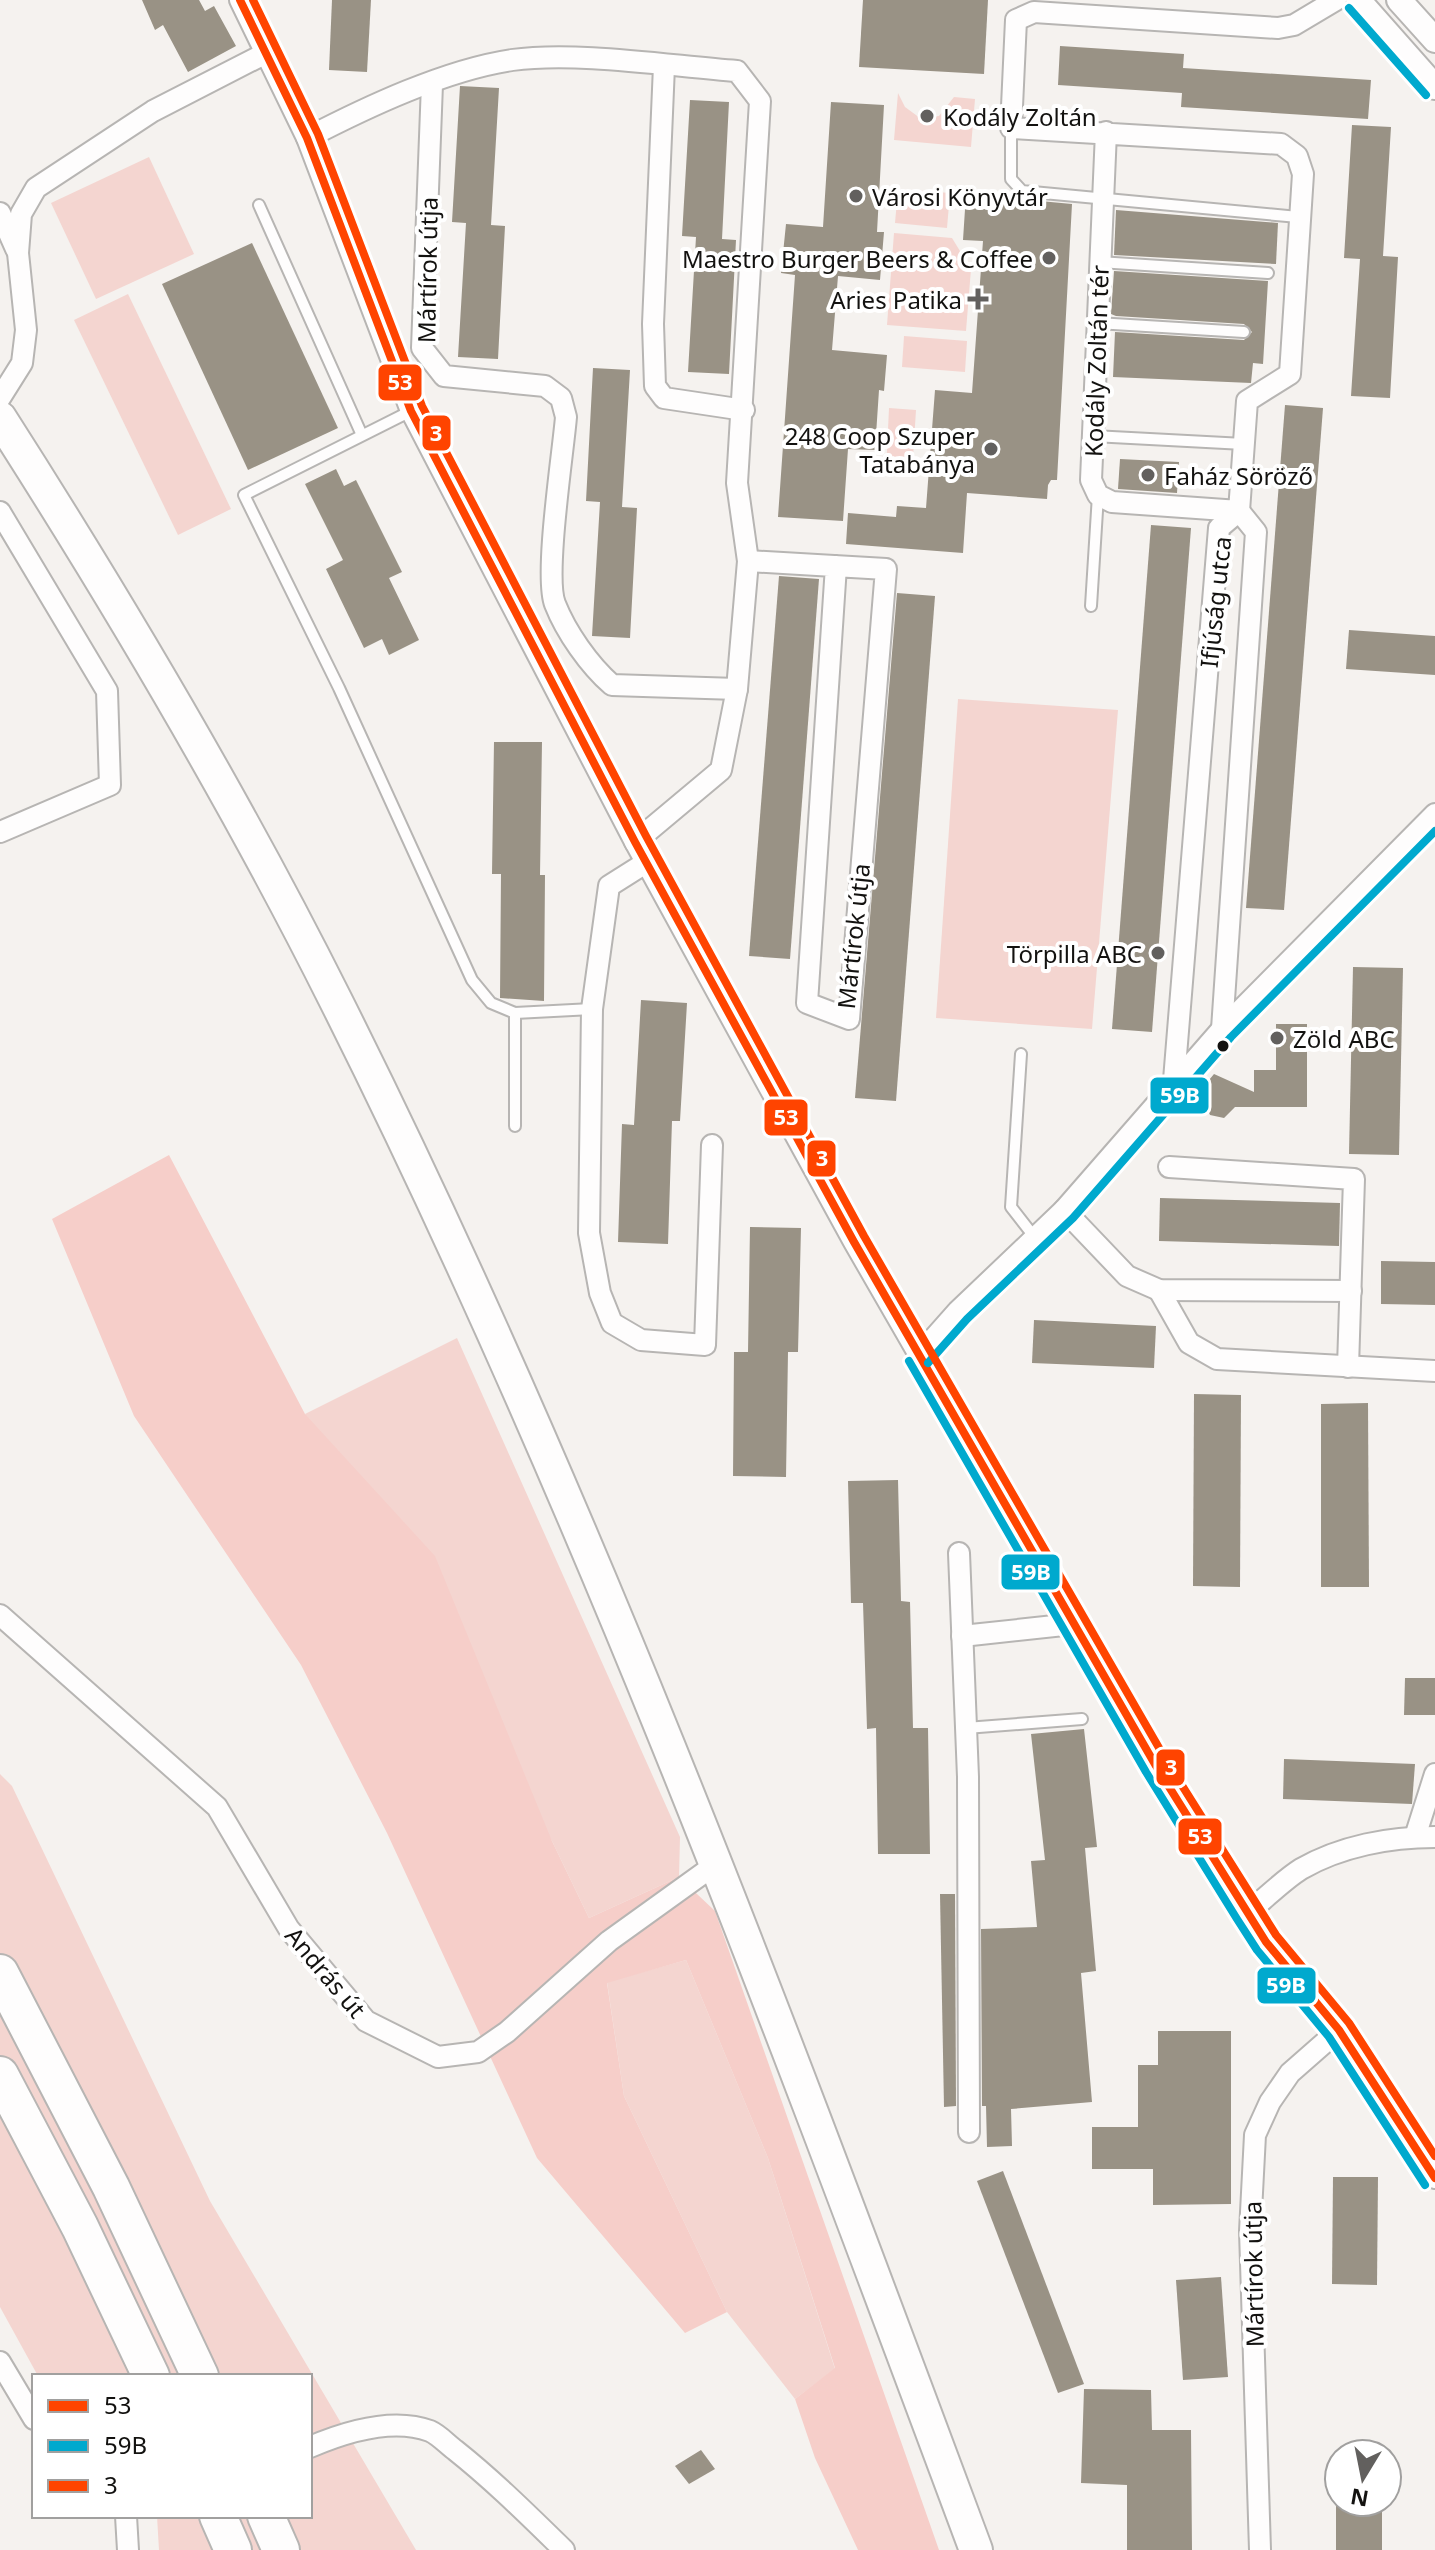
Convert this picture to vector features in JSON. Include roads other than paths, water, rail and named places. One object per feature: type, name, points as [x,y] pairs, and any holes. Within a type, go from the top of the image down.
[{"type":"highway","points":[[0,1973],[111,2187],[199,2374]]},
{"type":"highway","points":[[0,2075],[80,2227],[150,2374]]},
{"type":"highway","points":[[219,2518],[233,2550]]},
{"type":"highway","points":[[267,2518],[281,2550]]},
{"type":"main road","points":[[0,418],[103,580],[230,802],[336,1001],[524,1402],[716,1864],[976,2550]]},
{"type":"street","name":"Mártírok útja","points":[[240,0],[307,138],[411,411],[635,842],[919,1355],[1073,1624],[1247,1913],[1266,1942],[1339,2030],[1435,2178]]},
{"type":"street","points":[[1098,495],[1112,502],[1239,511],[1247,401],[1290,374],[1303,174],[1297,156],[1281,144],[1011,128],[1016,20],[1034,12],[1278,28],[1294,25],[1336,0]]},
{"type":"street","points":[[1358,0],[1435,87]]},
{"type":"street","points":[[1374,0],[1402,4],[1435,40]]},
{"type":"street","points":[[0,398],[22,363],[26,330],[18,253],[21,214],[36,188],[153,111],[266,53]]},
{"type":"street","points":[[307,138],[432,84],[511,60],[557,58],[737,71],[760,101],[744,410],[737,483],[748,561],[737,689],[721,770],[635,842]]},
{"type":"street","points":[[664,66],[653,324],[655,386],[664,398],[744,410]]},
{"type":"street","name":"Mártírok útja","points":[[432,84],[422,348],[444,376],[545,386],[561,398],[566,417],[553,553],[553,601],[596,670],[612,685],[737,689]]},
{"type":"street","name":"Kodály Zoltán tér","points":[[1098,495],[1091,480],[1106,132]]},
{"type":"street","points":[[0,213],[18,253]]},
{"type":"street","name":"Ifjúság utca","points":[[1174,1080],[1219,528],[1239,511],[1256,532],[1222,1029]]},
{"type":"street","points":[[0,512],[107,691],[110,785],[0,832]]},
{"type":"street","name":"Mártírok útja","points":[[748,561],[836,566],[886,569],[849,1019],[807,1003],[836,566]]},
{"type":"street","points":[[919,1355],[958,1311],[1064,1210],[1174,1080],[1222,1029],[1435,814]]},
{"type":"street","points":[[647,862],[609,886],[592,1009],[589,1233],[600,1293],[612,1323],[641,1340],[705,1345],[712,1145]]},
{"type":"street","points":[[1169,1167],[1354,1179],[1348,1367]]},
{"type":"street","points":[[1064,1210],[1127,1276],[1159,1290],[1351,1291]]},
{"type":"street","points":[[1159,1290],[1189,1343],[1217,1359],[1435,1371]]},
{"type":"street","points":[[959,1553],[966,1728],[969,2132]]},
{"type":"street","name":"András út","points":[[0,1615],[217,1807],[289,1929],[366,2021],[438,2057],[478,2052],[498,2039],[609,1941],[716,1864]]},
{"type":"street","points":[[962,1636],[1073,1624]]},
{"type":"street","points":[[1247,1913],[1312,1864],[1377,1842],[1425,1837],[1435,1774]]},
{"type":"street","name":"Mártírok útja","points":[[1260,2550],[1250,2231],[1255,2135],[1270,2102],[1290,2073],[1339,2030]]},
{"type":"street","points":[[0,2362],[32,2416]]},
{"type":"street","points":[[312,2446],[336,2436],[375,2428],[395,2426],[431,2432],[485,2473],[564,2550]]},
{"type":"street","points":[[126,2518],[128,2550]]},
{"type":"lane","points":[[1011,128],[1011,179],[1022,191],[1298,217]]},
{"type":"lane","points":[[259,205],[361,433]]},
{"type":"lane","points":[[1099,262],[1268,273]]},
{"type":"lane","points":[[1097,323],[1244,332]]},
{"type":"lane","points":[[411,411],[361,433],[244,495],[339,688],[472,980],[491,1003],[515,1013],[592,1009]]},
{"type":"lane","points":[[1093,436],[1244,444]]},
{"type":"lane","points":[[1091,606],[1098,495]]},
{"type":"lane","points":[[515,1013],[515,1126]]},
{"type":"lane","points":[[1021,1054],[1011,1207],[1036,1239]]},
{"type":"lane","points":[[966,1728],[1082,1719]]},
{"type":"place","name":"Kodály Zoltán","points":[[927,116]]},
{"type":"place","name":"Városi Könyvtár","points":[[856,196]]},
{"type":"place","name":"Maestro Burger Beers & Coffee","points":[[1049,258]]},
{"type":"place","name":"Aries Patika","points":[[978,299]]},
{"type":"place","name":"248 Coop Szuper Tatabánya","points":[[991,449]]},
{"type":"place","name":"Faház Söröző","points":[[1148,475]]},
{"type":"place","name":"Törpilla ABC","points":[[1158,953]]},
{"type":"place","name":"Zöld ABC","points":[[1277,1038]]}]
